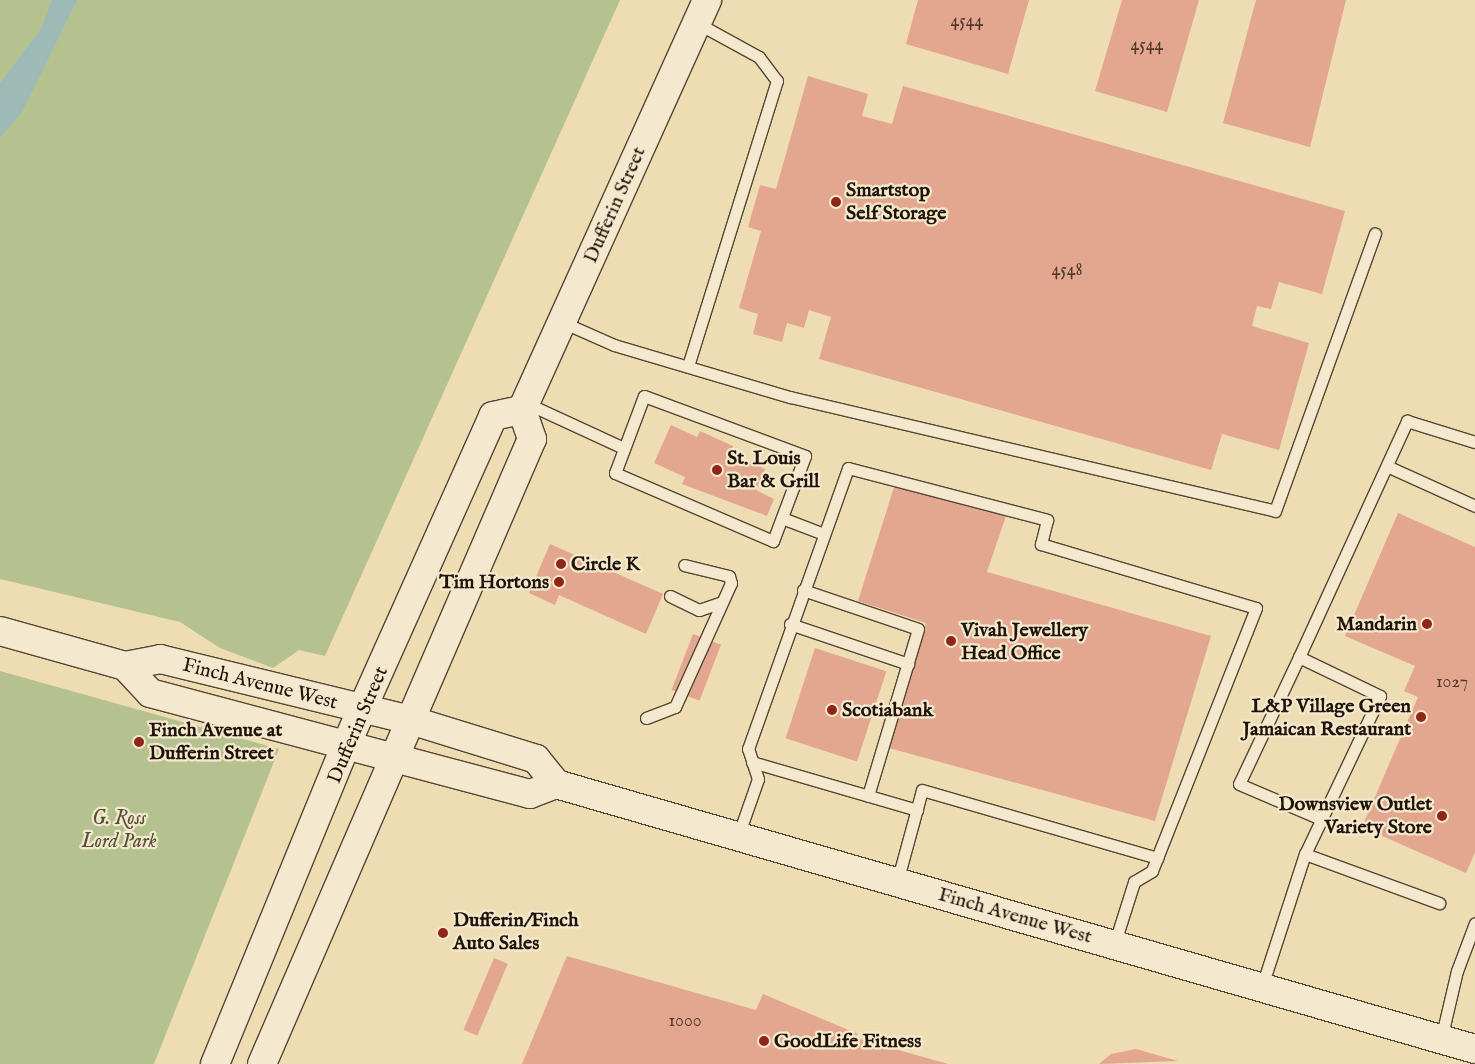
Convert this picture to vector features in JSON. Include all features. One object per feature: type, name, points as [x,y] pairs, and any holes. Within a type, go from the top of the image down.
[{"type":"main road","name":"Dufferin Street","points":[[216,1064],[346,745],[364,709],[493,416],[524,407],[702,11]]},
{"type":"main road","points":[[262,1064],[392,756],[532,439],[524,407]]},
{"type":"main road","name":"Finch Avenue West","points":[[0,631],[125,666],[160,659],[408,719],[536,759],[556,784],[1262,986],[1475,1049]]},
{"type":"main road","name":"Finch Avenue West","points":[[125,666],[150,693],[530,794],[556,784]]},
{"type":"lane","points":[[688,366],[777,81],[759,57],[702,11]]},
{"type":"lane","points":[[562,322],[614,345],[790,397],[1275,511],[1375,233]]},
{"type":"lane","points":[[644,396],[806,456],[773,541],[615,473],[624,448],[644,396]]},
{"type":"lane","points":[[524,407],[624,448]]},
{"type":"lane","points":[[1320,819],[1239,784],[1389,467],[1407,421],[1475,442]]},
{"type":"lane","points":[[1389,467],[1475,506]]},
{"type":"lane","points":[[738,836],[758,779],[748,749],[790,624],[848,468],[1047,520],[1041,544],[1256,608],[1152,871],[1134,882],[1114,944]]},
{"type":"lane","points":[[782,518],[824,534]]},
{"type":"lane","points":[[646,718],[675,707],[731,583],[729,576],[684,565]]},
{"type":"lane","points":[[803,590],[918,629],[868,796]]},
{"type":"lane","points":[[670,596],[699,610],[722,602]]},
{"type":"lane","points":[[790,624],[908,664]]},
{"type":"lane","points":[[1262,986],[1305,854],[1380,696],[1299,657]]},
{"type":"lane","points":[[752,762],[917,810]]},
{"type":"lane","points":[[897,882],[922,790],[1157,858]]},
{"type":"lane","points":[[1305,854],[1438,903]]},
{"type":"lane","points":[[1441,1039],[1471,944],[1475,924]]},
{"type":"green space","points":[[0,0],[620,0],[325,656],[299,650],[273,668],[220,648],[180,622],[0,579]]},
{"type":"green space","name":"G. Ross Lord Park","points":[[0,671],[279,749],[154,1064],[0,1064]]},
{"type":"water","points":[[52,0],[77,0],[22,112],[0,138],[0,83],[41,29]]},
{"type":"building","points":[[918,0],[1029,0],[1008,74],[906,44]]},
{"type":"building","points":[[1122,0],[1199,0],[1167,112],[1095,91]]},
{"type":"building","points":[[1256,0],[1346,0],[1310,147],[1223,123]]},
{"type":"building","points":[[808,76],[868,94],[862,116],[892,124],[903,86],[1345,211],[1322,294],[1279,282],[1271,309],[1257,306],[1252,326],[1309,343],[1279,450],[1222,434],[1211,470],[819,359],[831,317],[809,310],[804,328],[787,323],[782,342],[753,334],[758,314],[739,308],[761,231],[748,227],[760,185],[776,189]]},
{"type":"building","points":[[671,425],[697,437],[700,431],[733,446],[730,453],[765,469],[756,490],[774,499],[767,516],[682,484],[685,477],[654,463]]},
{"type":"building","points":[[895,484],[1007,513],[987,572],[1211,636],[1155,821],[889,748],[926,623],[858,601]]},
{"type":"building","points":[[1398,513],[1475,547],[1475,852],[1466,873],[1362,827],[1418,697],[1404,691],[1415,666],[1345,636]]},
{"type":"building","points":[[550,544],[663,594],[646,634],[559,595],[555,605],[529,593]]},
{"type":"building","points":[[693,634],[721,645],[700,701],[671,690]]},
{"type":"building","points":[[815,648],[886,671],[857,762],[786,738]]},
{"type":"building","points":[[567,956],[756,1010],[763,994],[858,1034],[856,1038],[948,1064],[522,1064]]},
{"type":"building","points":[[494,958],[508,964],[477,1036],[464,1030]]},
{"type":"building","points":[[1136,1049],[1178,1061],[1099,1064],[1111,1054]]},
{"type":"place","name":"Smartstop Self Storage","points":[[836,202]]},
{"type":"place","name":"St. Louis Bar & Grill","points":[[717,470]]},
{"type":"place","name":"Circle K","points":[[561,564]]},
{"type":"place","name":"Tim Hortons","points":[[559,582]]},
{"type":"place","name":"Mandarin","points":[[1427,624]]},
{"type":"place","name":"Vivah Jewellery Head Office","points":[[951,641]]},
{"type":"place","name":"Scotiabank","points":[[832,710]]},
{"type":"place","name":"L&P Village Green Jamaican Restaurant","points":[[1421,717]]},
{"type":"place","name":"Finch Avenue at Dufferin Street","points":[[139,742]]},
{"type":"place","name":"Downsview Outlet Variety Store","points":[[1442,816]]},
{"type":"place","name":"Dufferin/Finch Auto Sales","points":[[443,933]]},
{"type":"place","name":"GoodLife Fitness","points":[[764,1041]]}]
